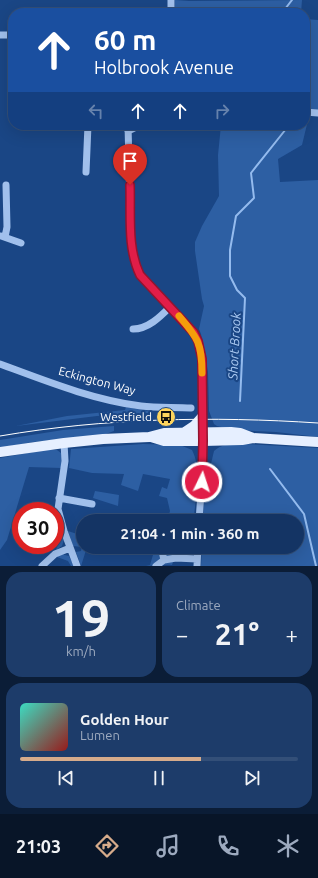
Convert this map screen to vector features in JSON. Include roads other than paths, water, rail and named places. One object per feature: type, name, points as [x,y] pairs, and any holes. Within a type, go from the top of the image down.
[{"type":"main road","points":[[185,432],[194,426],[204,429],[240,433],[253,438]]},
{"type":"main road","points":[[149,437],[164,441],[204,429]]},
{"type":"main road","points":[[0,452],[103,439],[149,437],[164,433],[204,429],[222,441],[253,438],[318,442]]},
{"type":"street","points":[[86,172],[88,130]]},
{"type":"street","points":[[128,130],[132,256],[140,275],[194,333],[201,351],[204,429],[199,514]]},
{"type":"street","points":[[6,185],[7,227],[2,236],[21,243]]},
{"type":"street","points":[[133,329],[141,329],[160,317],[170,307]]},
{"type":"street","name":"Eckington Way","points":[[0,364],[50,383],[108,400],[142,406],[190,408]]},
{"type":"street","points":[[64,443],[65,461],[59,498],[59,514],[77,566]]},
{"type":"street","points":[[59,498],[92,504]]},
{"type":"street","points":[[42,566],[54,554],[70,548]]},
{"type":"street","points":[[163,554],[164,560]]},
{"type":"street","points":[[156,566],[164,560],[176,558],[197,563]]},
{"type":"waterway","name":"Short Brook","points":[[286,8],[292,0]]},
{"type":"waterway","name":"Short Brook","points":[[240,401],[245,298],[237,290],[230,276],[230,250],[236,216],[254,198],[251,173],[285,130]]},
{"type":"waterway","name":"Short Brook","points":[[270,469],[304,514],[316,566]]},
{"type":"tram line","points":[[0,436],[79,425],[159,420],[198,419],[318,423]]},
{"type":"place","name":"Westfield","points":[[166,417]]}]
